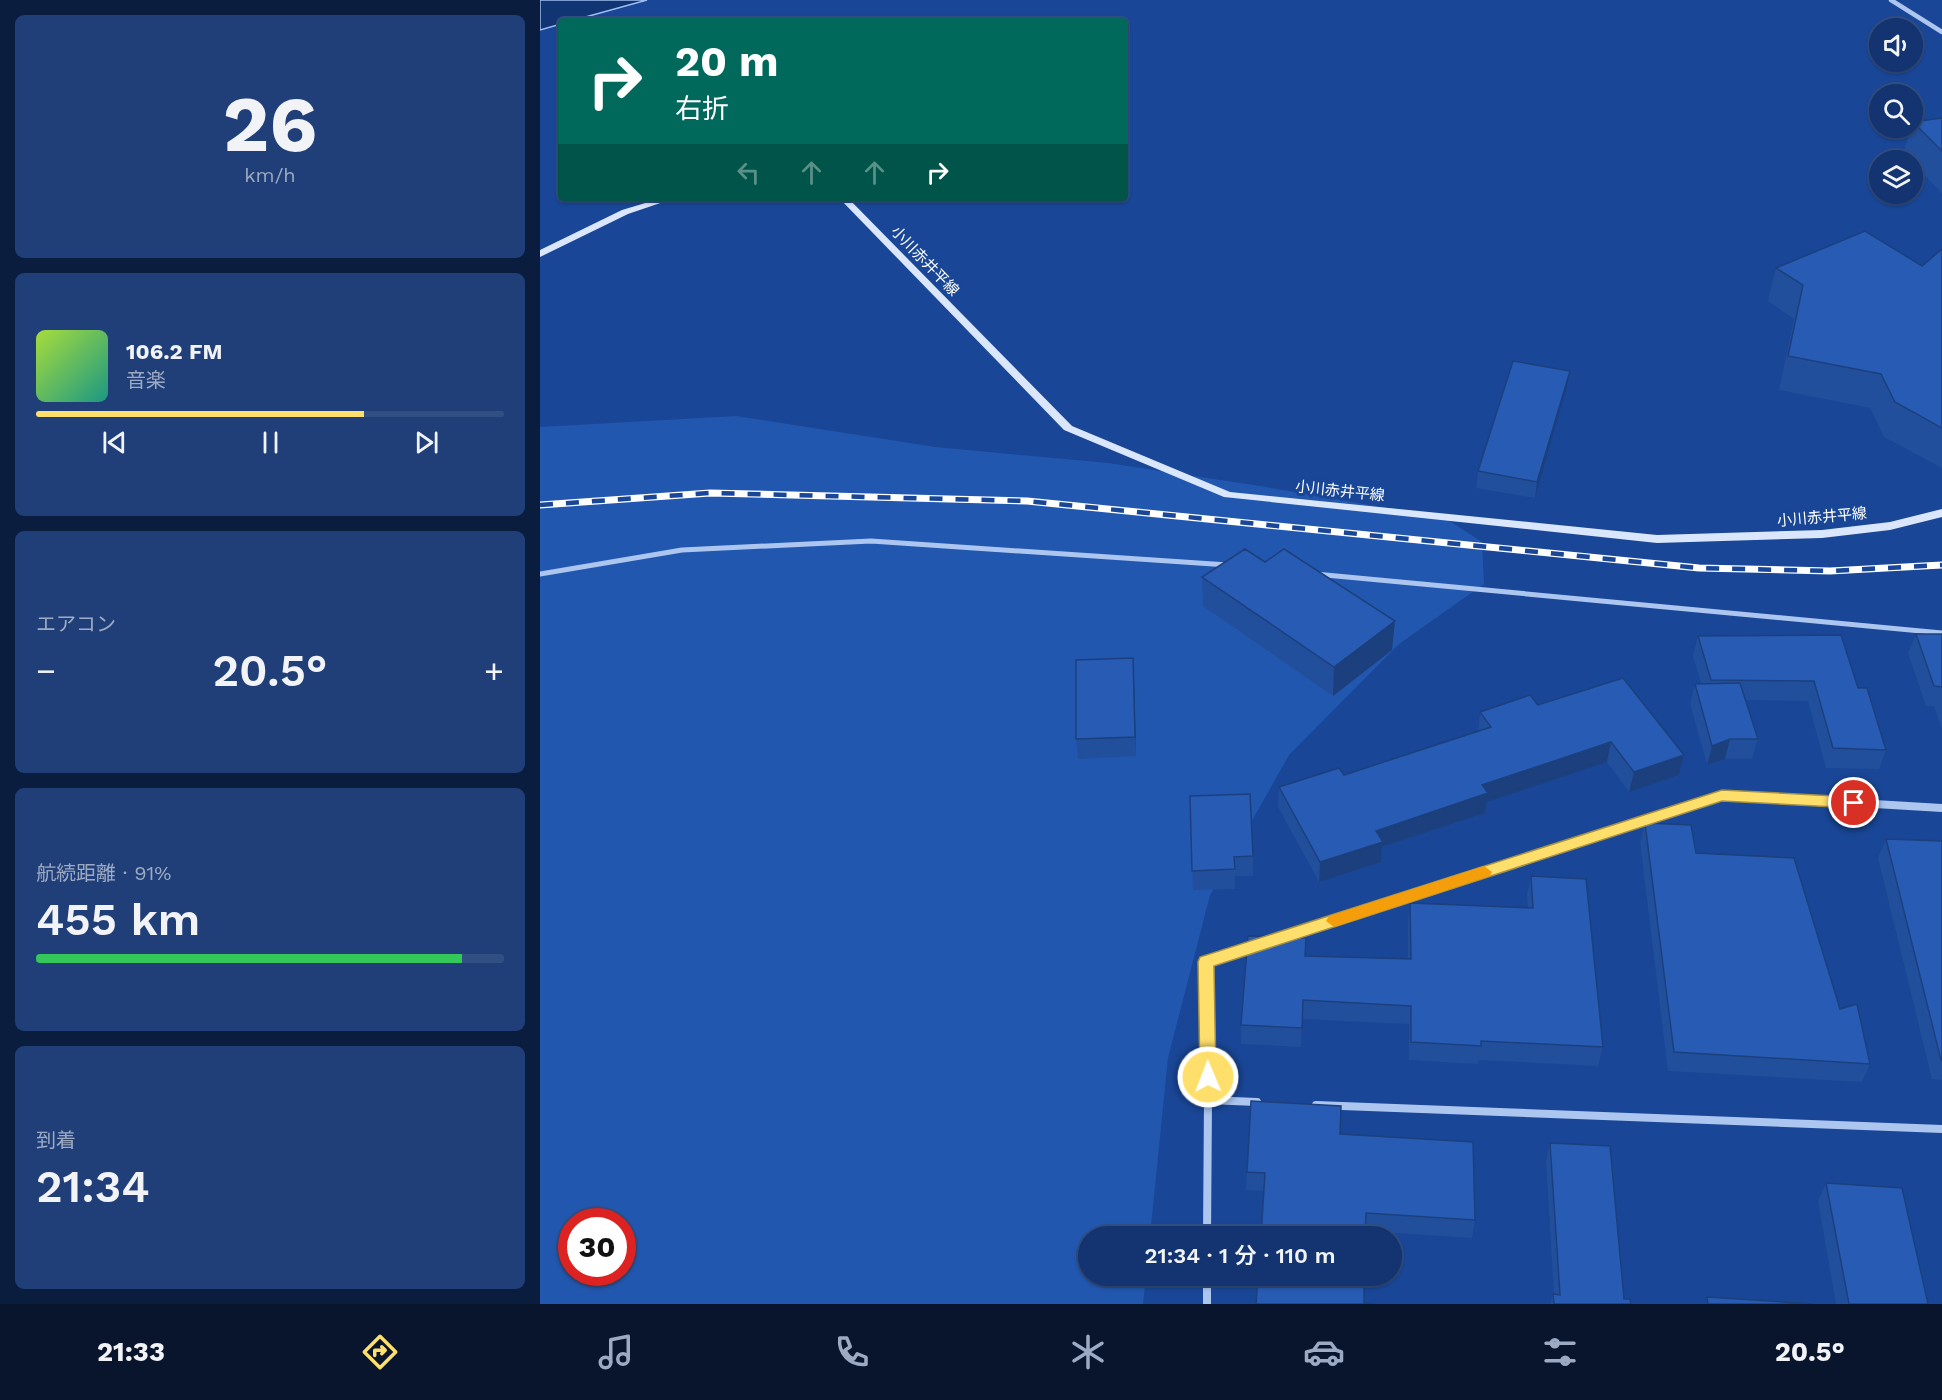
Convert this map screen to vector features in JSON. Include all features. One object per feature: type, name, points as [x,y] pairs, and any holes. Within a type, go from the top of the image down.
[{"type":"main road","points":[[540,254],[625,212],[661,201]]},
{"type":"main road","name":"小川赤井平線","points":[[846,201],[1068,428],[1228,495],[1656,539],[1791,536],[1843,532],[1890,526],[1942,513]]},
{"type":"street","points":[[1891,0],[1942,32]]},
{"type":"street","points":[[540,574],[682,550],[870,541],[1240,567]]},
{"type":"street","points":[[1311,573],[1942,633]]},
{"type":"street","points":[[1207,1226],[1206,962],[1722,795],[1942,808]]},
{"type":"street","points":[[1208,1100],[1268,1103]]},
{"type":"street","points":[[1303,1104],[1942,1129]]},
{"type":"street","points":[[1207,1286],[1207,1304]]},
{"type":"shaded area","points":[[540,0],[647,0],[582,18],[558,18],[558,25],[540,30]]},
{"type":"shaded area","points":[[736,416],[935,447],[1108,463],[1260,486],[1445,518],[1482,542],[1484,584],[1399,644],[1289,755],[1210,895],[1168,1058],[1151,1226],[1078,1226],[1078,1286],[1145,1286],[1143,1304],[540,1304],[540,427]]},
{"type":"building","points":[[1942,118],[1942,151],[1923,132],[1923,121]]},
{"type":"building","points":[[1865,231],[1922,266],[1942,249],[1942,428],[1895,402],[1881,374],[1788,356],[1803,285],[1776,268]]},
{"type":"building","points":[[1513,361],[1570,371],[1537,482],[1478,471]]},
{"type":"building","points":[[1245,549],[1265,562],[1284,549],[1395,621],[1334,667],[1202,577]]},
{"type":"building","points":[[1916,634],[1942,634],[1942,687],[1934,686]]},
{"type":"building","points":[[1841,635],[1858,688],[1867,688],[1886,750],[1833,748],[1814,681],[1711,680],[1698,636]]},
{"type":"building","points":[[1133,658],[1135,737],[1076,739],[1076,660]]},
{"type":"building","points":[[1623,678],[1684,755],[1634,772],[1611,742],[1482,785],[1488,793],[1376,831],[1383,842],[1320,862],[1279,787],[1339,768],[1344,775],[1491,727],[1480,712],[1530,695],[1538,705]]},
{"type":"building","points":[[1740,683],[1758,739],[1730,739],[1712,746],[1695,684]]},
{"type":"building","points":[[1250,794],[1253,856],[1234,857],[1235,869],[1192,871],[1190,796]]},
{"type":"building","points":[[1645,823],[1691,825],[1696,853],[1794,858],[1840,1009],[1857,1004],[1870,1064],[1674,1052]]},
{"type":"building","points":[[1886,839],[1942,841],[1942,1060],[1941,1060]]},
{"type":"building","points":[[1531,876],[1586,879],[1603,1047],[1481,1041],[1481,1046],[1411,1042],[1411,1006],[1303,1000],[1302,1028],[1241,1025],[1248,936],[1306,938],[1305,956],[1411,959],[1410,903],[1533,908]]},
{"type":"building","points":[[1251,1101],[1341,1106],[1340,1134],[1473,1142],[1475,1220],[1366,1213],[1365,1226],[1262,1226],[1265,1173],[1247,1172]]},
{"type":"building","points":[[1550,1143],[1610,1146],[1624,1299],[1630,1299],[1631,1304],[1554,1304],[1553,1294],[1560,1295]]},
{"type":"building","points":[[1826,1183],[1902,1188],[1928,1304],[1849,1304]]},
{"type":"building","points":[[1257,1286],[1364,1286],[1364,1303],[1374,1304],[1256,1304]]},
{"type":"building","points":[[1707,1297],[1813,1304],[1708,1304]]},
{"type":"railway","points":[[540,505],[710,493],[1027,501],[1699,568],[1830,571],[1942,565]]},
{"type":"slow traffic","points":[[1334,921],[1484,872]]},
{"type":"route","points":[[1208,1077],[1206,962],[1722,795],[1854,803]]}]
